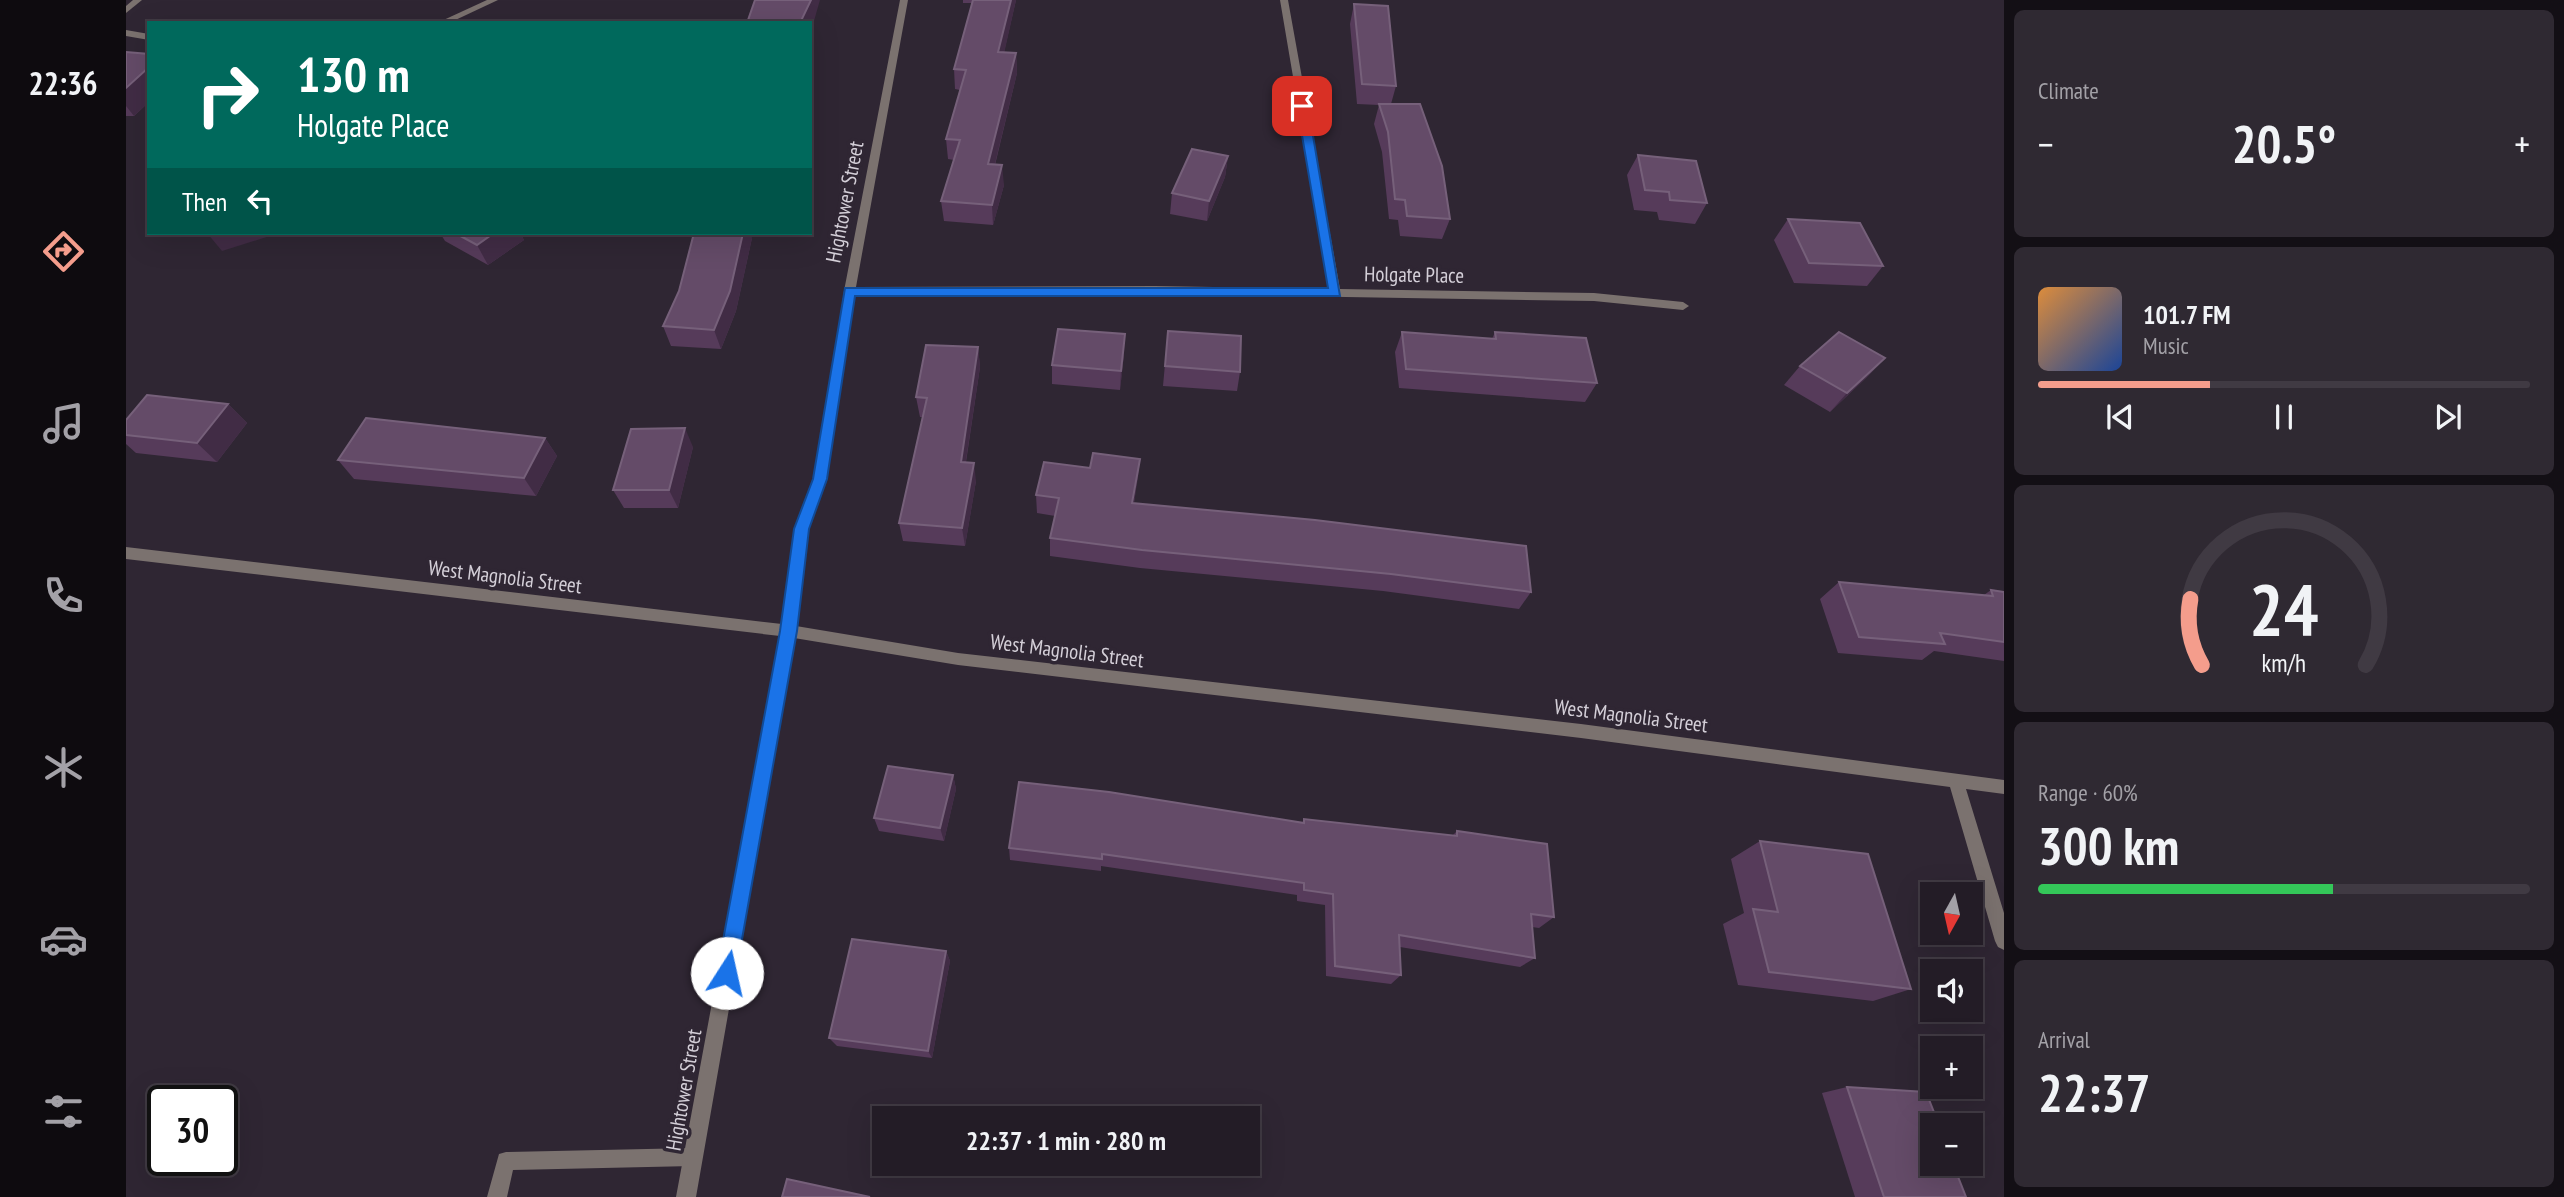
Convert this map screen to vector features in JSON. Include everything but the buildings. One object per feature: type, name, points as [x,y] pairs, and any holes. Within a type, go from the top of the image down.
[{"type":"street","points":[[126,10],[138,0]]},
{"type":"street","points":[[446,21],[494,0]]},
{"type":"street","name":"Hightower Street","points":[[686,1197],[789,631],[802,529],[820,479],[850,291],[904,0]]},
{"type":"street","points":[[1284,0],[1335,293]]},
{"type":"street","points":[[126,33],[147,37]]},
{"type":"street","name":"Holgate Place","points":[[850,291],[1594,297],[1684,306]]},
{"type":"street","name":"West Magnolia Street","points":[[126,553],[789,631],[958,659],[1581,731],[2004,787]]},
{"type":"street","points":[[1956,781],[2004,940]]},
{"type":"street","points":[[497,1197],[506,1161],[693,1157]]},
{"type":"route","points":[[727,973],[789,631],[802,529],[820,479],[850,291],[1155,290],[1335,293],[1302,106]]}]
